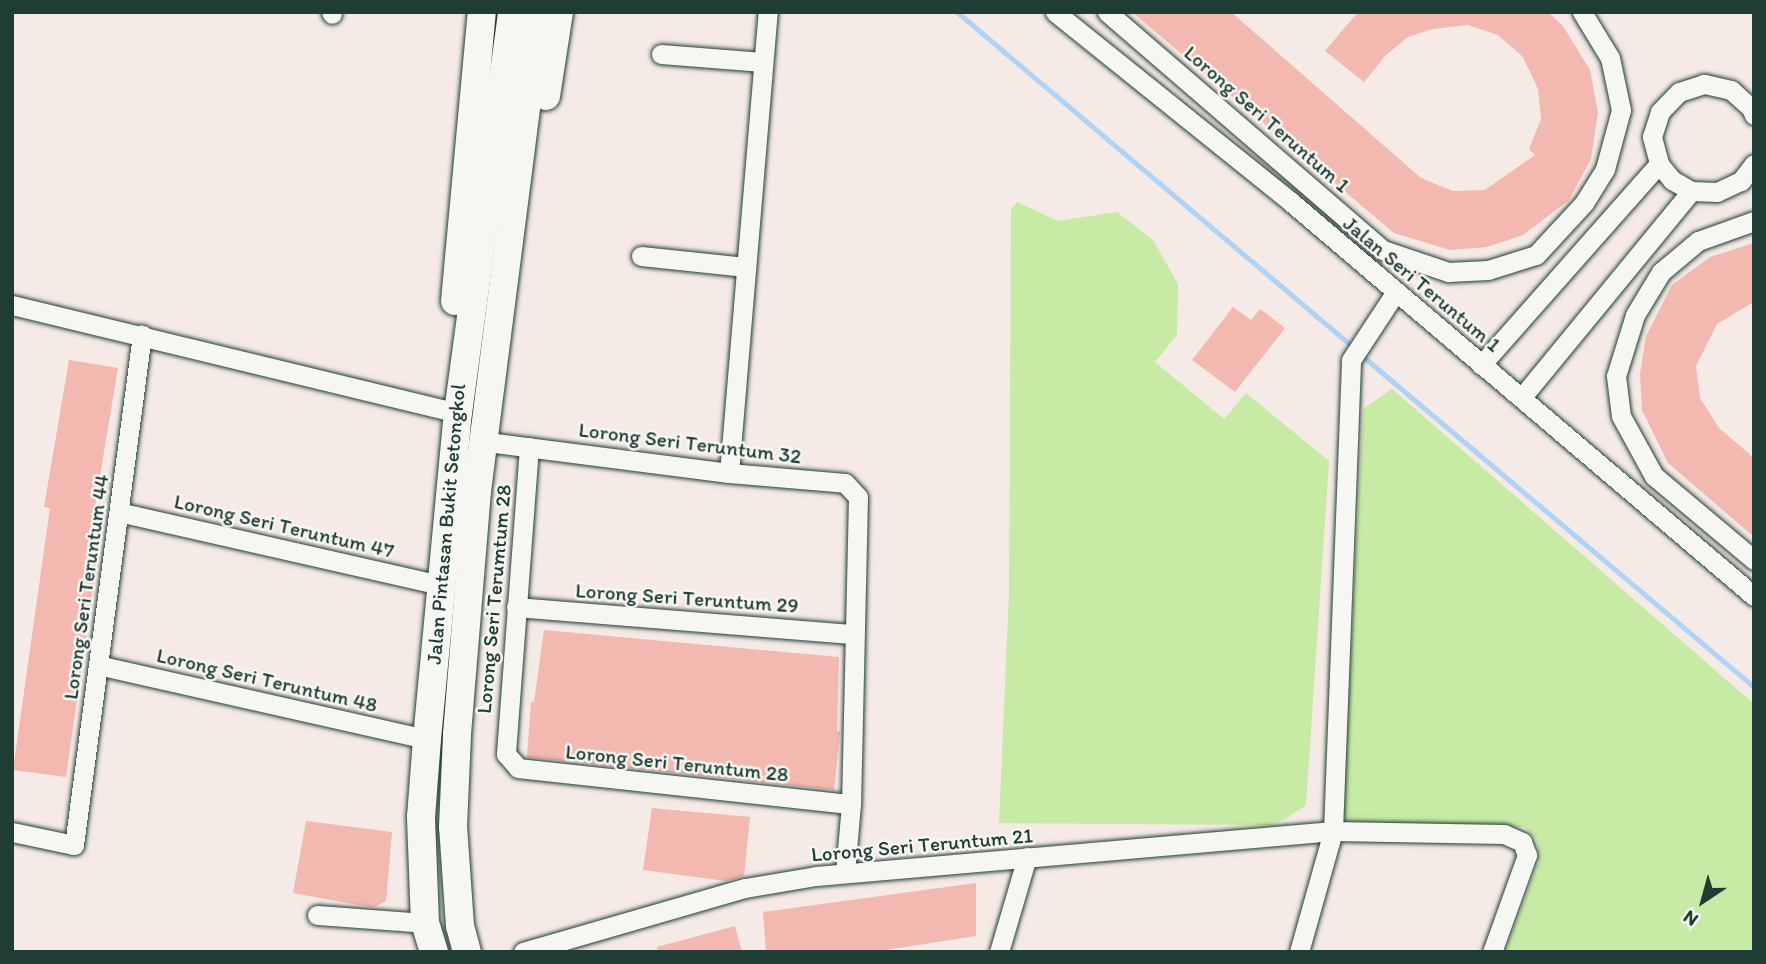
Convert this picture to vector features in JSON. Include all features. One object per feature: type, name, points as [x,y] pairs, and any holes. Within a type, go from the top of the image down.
[{"type":"main road","name":"Jalan Pintasan Bukit Setongkol","points":[[434,952],[425,923],[421,817],[440,585],[463,383],[454,354],[454,315],[482,12]]},
{"type":"main road","name":"Jalan Pintasan Bukit Setongkol","points":[[477,491],[495,443],[559,12]]},
{"type":"main road","name":"Jalan Pintasan Bukit Setongkol","points":[[467,952],[460,926],[453,827],[457,734],[477,491],[523,23]]},
{"type":"main road","points":[[463,383],[523,23]]},
{"type":"street","points":[[729,473],[768,12]]},
{"type":"street","name":"Jalan Seri Teruntum 1","points":[[1055,12],[1291,202],[1754,596]]},
{"type":"street","name":"Lorong Seri Teruntum 1","points":[[1107,12],[1383,250],[1448,272],[1488,270],[1536,255]]},
{"type":"street","points":[[1559,276],[1536,255],[1584,202],[1605,169],[1621,110],[1610,58],[1582,12]]},
{"type":"street","points":[[661,54],[763,62]]},
{"type":"street","points":[[1754,115],[1751,108],[1731,90],[1704,84],[1679,92],[1660,111],[1652,138],[1658,164],[1672,180],[1691,191],[1717,192],[1741,181],[1754,164]]},
{"type":"street","points":[[1481,365],[1658,164]]},
{"type":"street","points":[[1522,397],[1691,191]]},
{"type":"street","points":[[1754,222],[1698,242],[1661,272],[1635,315],[1616,376],[1621,416],[1654,476],[1754,560]]},
{"type":"street","points":[[640,256],[745,267]]},
{"type":"street","points":[[1299,952],[1333,831],[1356,352],[1395,293]]},
{"type":"street","points":[[1608,293],[1635,315]]},
{"type":"street","points":[[12,305],[458,413]]},
{"type":"street","name":"Lorong Seri Teruntum 44","points":[[12,832],[74,845],[142,335]]},
{"type":"street","name":"Lorong Seri Teruntum 32","points":[[495,443],[729,473],[845,483],[858,497],[854,634]]},
{"type":"street","name":"Lorong Seri Terumtum 28","points":[[506,754],[529,447]]},
{"type":"street","name":"Lorong Seri Teruntum 47","points":[[119,512],[440,585]]},
{"type":"street","name":"Lorong Seri Teruntum 29","points":[[516,607],[854,634]]},
{"type":"street","points":[[845,873],[850,804],[854,634]]},
{"type":"street","name":"Lorong Seri Teruntum 48","points":[[98,665],[426,739]]},
{"type":"street","name":"Lorong Seri Teruntum 28","points":[[506,754],[518,768],[850,804]]},
{"type":"street","name":"Lorong Seri Teruntum 21","points":[[523,952],[745,888],[845,873],[1333,831],[1504,834],[1522,842],[1527,855],[1492,952]]},
{"type":"street","points":[[999,952],[1027,857]]},
{"type":"street","points":[[317,915],[425,923]]},
{"type":"green space","points":[[1017,202],[1058,221],[1117,212],[1153,240],[1178,284],[1177,335],[1155,362],[1224,419],[1246,393],[1329,461],[1306,805],[1271,825],[999,823],[1009,592],[1011,209]]},
{"type":"green space","points":[[1392,389],[1754,704],[1754,952],[1505,952],[1539,861],[1537,841],[1525,827],[1351,828],[1343,814],[1363,409]]},
{"type":"building","points":[[1132,12],[1231,12],[1421,178],[1453,191],[1485,190],[1535,155],[1529,149],[1541,119],[1538,89],[1523,57],[1498,35],[1468,25],[1433,29],[1408,37],[1386,55],[1364,82],[1325,51],[1358,12],[1548,12],[1563,26],[1590,70],[1598,113],[1591,159],[1569,200],[1523,235],[1487,247],[1450,250],[1394,233]]},
{"type":"building","points":[[1754,243],[1754,302],[1717,324],[1696,366],[1700,398],[1719,428],[1754,458],[1754,537],[1668,463],[1642,410],[1640,374],[1646,336],[1672,285],[1710,257]]},
{"type":"building","points":[[1233,307],[1251,320],[1260,309],[1285,328],[1235,392],[1192,360]]},
{"type":"building","points":[[69,360],[118,368],[90,536],[100,538],[66,777],[13,770],[50,508],[44,507]]},
{"type":"building","points":[[544,630],[839,657],[837,731],[840,732],[834,790],[527,757],[531,702],[534,702]]},
{"type":"building","points":[[652,808],[750,817],[744,876],[726,881],[643,870]]},
{"type":"building","points":[[306,821],[392,832],[386,901],[374,907],[293,893]]},
{"type":"building","points":[[976,883],[976,936],[873,952],[766,952],[763,912]]},
{"type":"building","points":[[735,926],[742,952],[658,952],[657,947]]},
{"type":"waterway","points":[[957,12],[1353,347]]},
{"type":"waterway","points":[[1360,354],[1754,687]]}]
